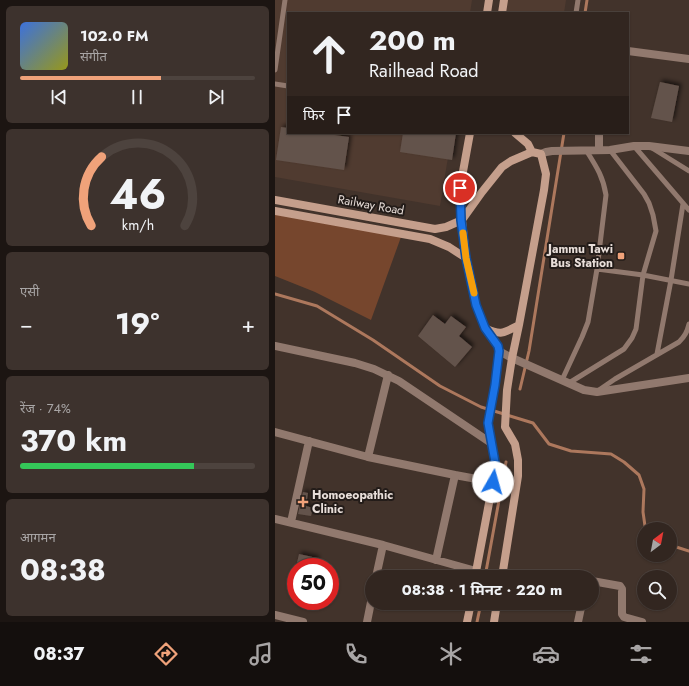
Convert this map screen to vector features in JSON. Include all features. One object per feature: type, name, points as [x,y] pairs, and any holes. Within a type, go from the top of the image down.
[{"type":"main road","points":[[487,12],[489,0]]},
{"type":"main road","points":[[502,12],[504,0]]},
{"type":"main road","points":[[470,134],[460,188],[461,220],[466,258],[476,305],[485,328],[498,346],[499,351],[488,423],[495,462],[493,482],[477,570]]},
{"type":"main road","points":[[516,134],[528,144],[532,152]]},
{"type":"main road","points":[[461,220],[502,167],[511,161],[532,152],[541,154],[545,174],[544,190],[519,325],[515,360],[507,390],[505,427],[515,444],[519,471],[503,570]]},
{"type":"main road","name":"Railway Road","points":[[275,200],[435,229],[446,227],[461,220]]},
{"type":"main road","points":[[275,211],[430,239],[449,247],[466,258]]},
{"type":"main road","points":[[366,228],[368,216]]},
{"type":"main road","points":[[485,328],[496,333],[504,333],[519,325]]},
{"type":"main road","points":[[467,622],[470,610]]},
{"type":"main road","points":[[494,622],[496,610]]},
{"type":"street","points":[[629,51],[689,59]]},
{"type":"street","points":[[599,134],[599,150]]},
{"type":"street","points":[[541,154],[552,151],[610,150],[634,146],[689,150]]},
{"type":"street","points":[[275,346],[355,363],[374,369],[399,382],[491,443]]},
{"type":"street","points":[[499,351],[515,360],[584,390],[597,392],[689,378]]},
{"type":"street","points":[[368,457],[387,375]]},
{"type":"street","points":[[275,432],[368,457],[493,482]]},
{"type":"street","points":[[291,522],[309,441]]},
{"type":"street","points":[[436,560],[455,475]]},
{"type":"street","points":[[275,519],[383,545],[465,570]]},
{"type":"street","points":[[378,570],[383,545]]},
{"type":"street","points":[[599,582],[619,586],[622,589],[622,614],[625,617],[643,622]]},
{"type":"street","points":[[367,622],[369,610]]},
{"type":"street","points":[[578,622],[581,610]]},
{"type":"street","points":[[275,614],[303,622]]},
{"type":"lane","points":[[275,70],[285,0]]},
{"type":"lane","points":[[576,12],[578,0]]},
{"type":"lane","points":[[275,84],[287,86]]},
{"type":"lane","points":[[634,146],[689,210]]},
{"type":"lane","points":[[649,146],[689,171]]},
{"type":"lane","points":[[565,382],[588,322],[597,269],[606,195],[605,185],[601,174],[584,150]]},
{"type":"lane","points":[[565,382],[624,349],[632,338],[636,328],[643,275],[655,231],[653,215],[644,194],[610,150]]},
{"type":"lane","points":[[657,354],[683,204]]},
{"type":"lane","points":[[597,269],[643,275],[689,284]]},
{"type":"lane","points":[[597,392],[615,379],[679,342],[684,338],[689,324]]},
{"type":"shaded area","points":[[275,0],[472,0],[470,12],[287,12],[287,134],[452,134],[440,206],[275,177]]},
{"type":"shaded area","points":[[504,0],[566,0],[564,12],[502,12]]},
{"type":"shaded area","points":[[275,214],[401,237],[371,320],[315,292],[275,276]]},
{"type":"building","points":[[660,82],[679,86],[672,122],[651,118]]},
{"type":"building","points":[[281,127],[287,128],[287,134],[327,134],[349,137],[344,170],[276,160]]},
{"type":"building","points":[[403,134],[456,134],[452,160],[400,152]]},
{"type":"building","points":[[433,315],[445,324],[451,316],[466,327],[459,336],[472,347],[455,367],[418,336]]},
{"type":"building","points":[[303,492],[308,493],[306,506],[313,508],[311,516],[298,514]]},
{"type":"building","points":[[299,554],[317,558],[298,558]]},
{"type":"waterway","points":[[585,12],[587,0]]},
{"type":"waterway","points":[[520,389],[529,351],[564,134]]},
{"type":"waterway","points":[[275,294],[317,306],[373,340],[440,386],[481,407],[533,423],[549,444],[571,451],[611,454],[624,462],[639,475],[644,489],[643,512],[644,522]]},
{"type":"waterway","points":[[486,570],[506,462]]},
{"type":"waterway","points":[[677,547],[689,551]]},
{"type":"waterway","points":[[477,622],[480,610]]},
{"type":"slow traffic","points":[[463,233],[466,258],[474,293]]},
{"type":"place","name":"Jammu Tawi Bus Station","points":[[621,256]]},
{"type":"place","name":"Homoeopathic Clinic","points":[[303,502]]},
{"type":"route","points":[[460,188],[461,220],[466,258],[476,305],[485,328],[498,346],[499,351],[488,423],[495,462],[493,482]]}]
